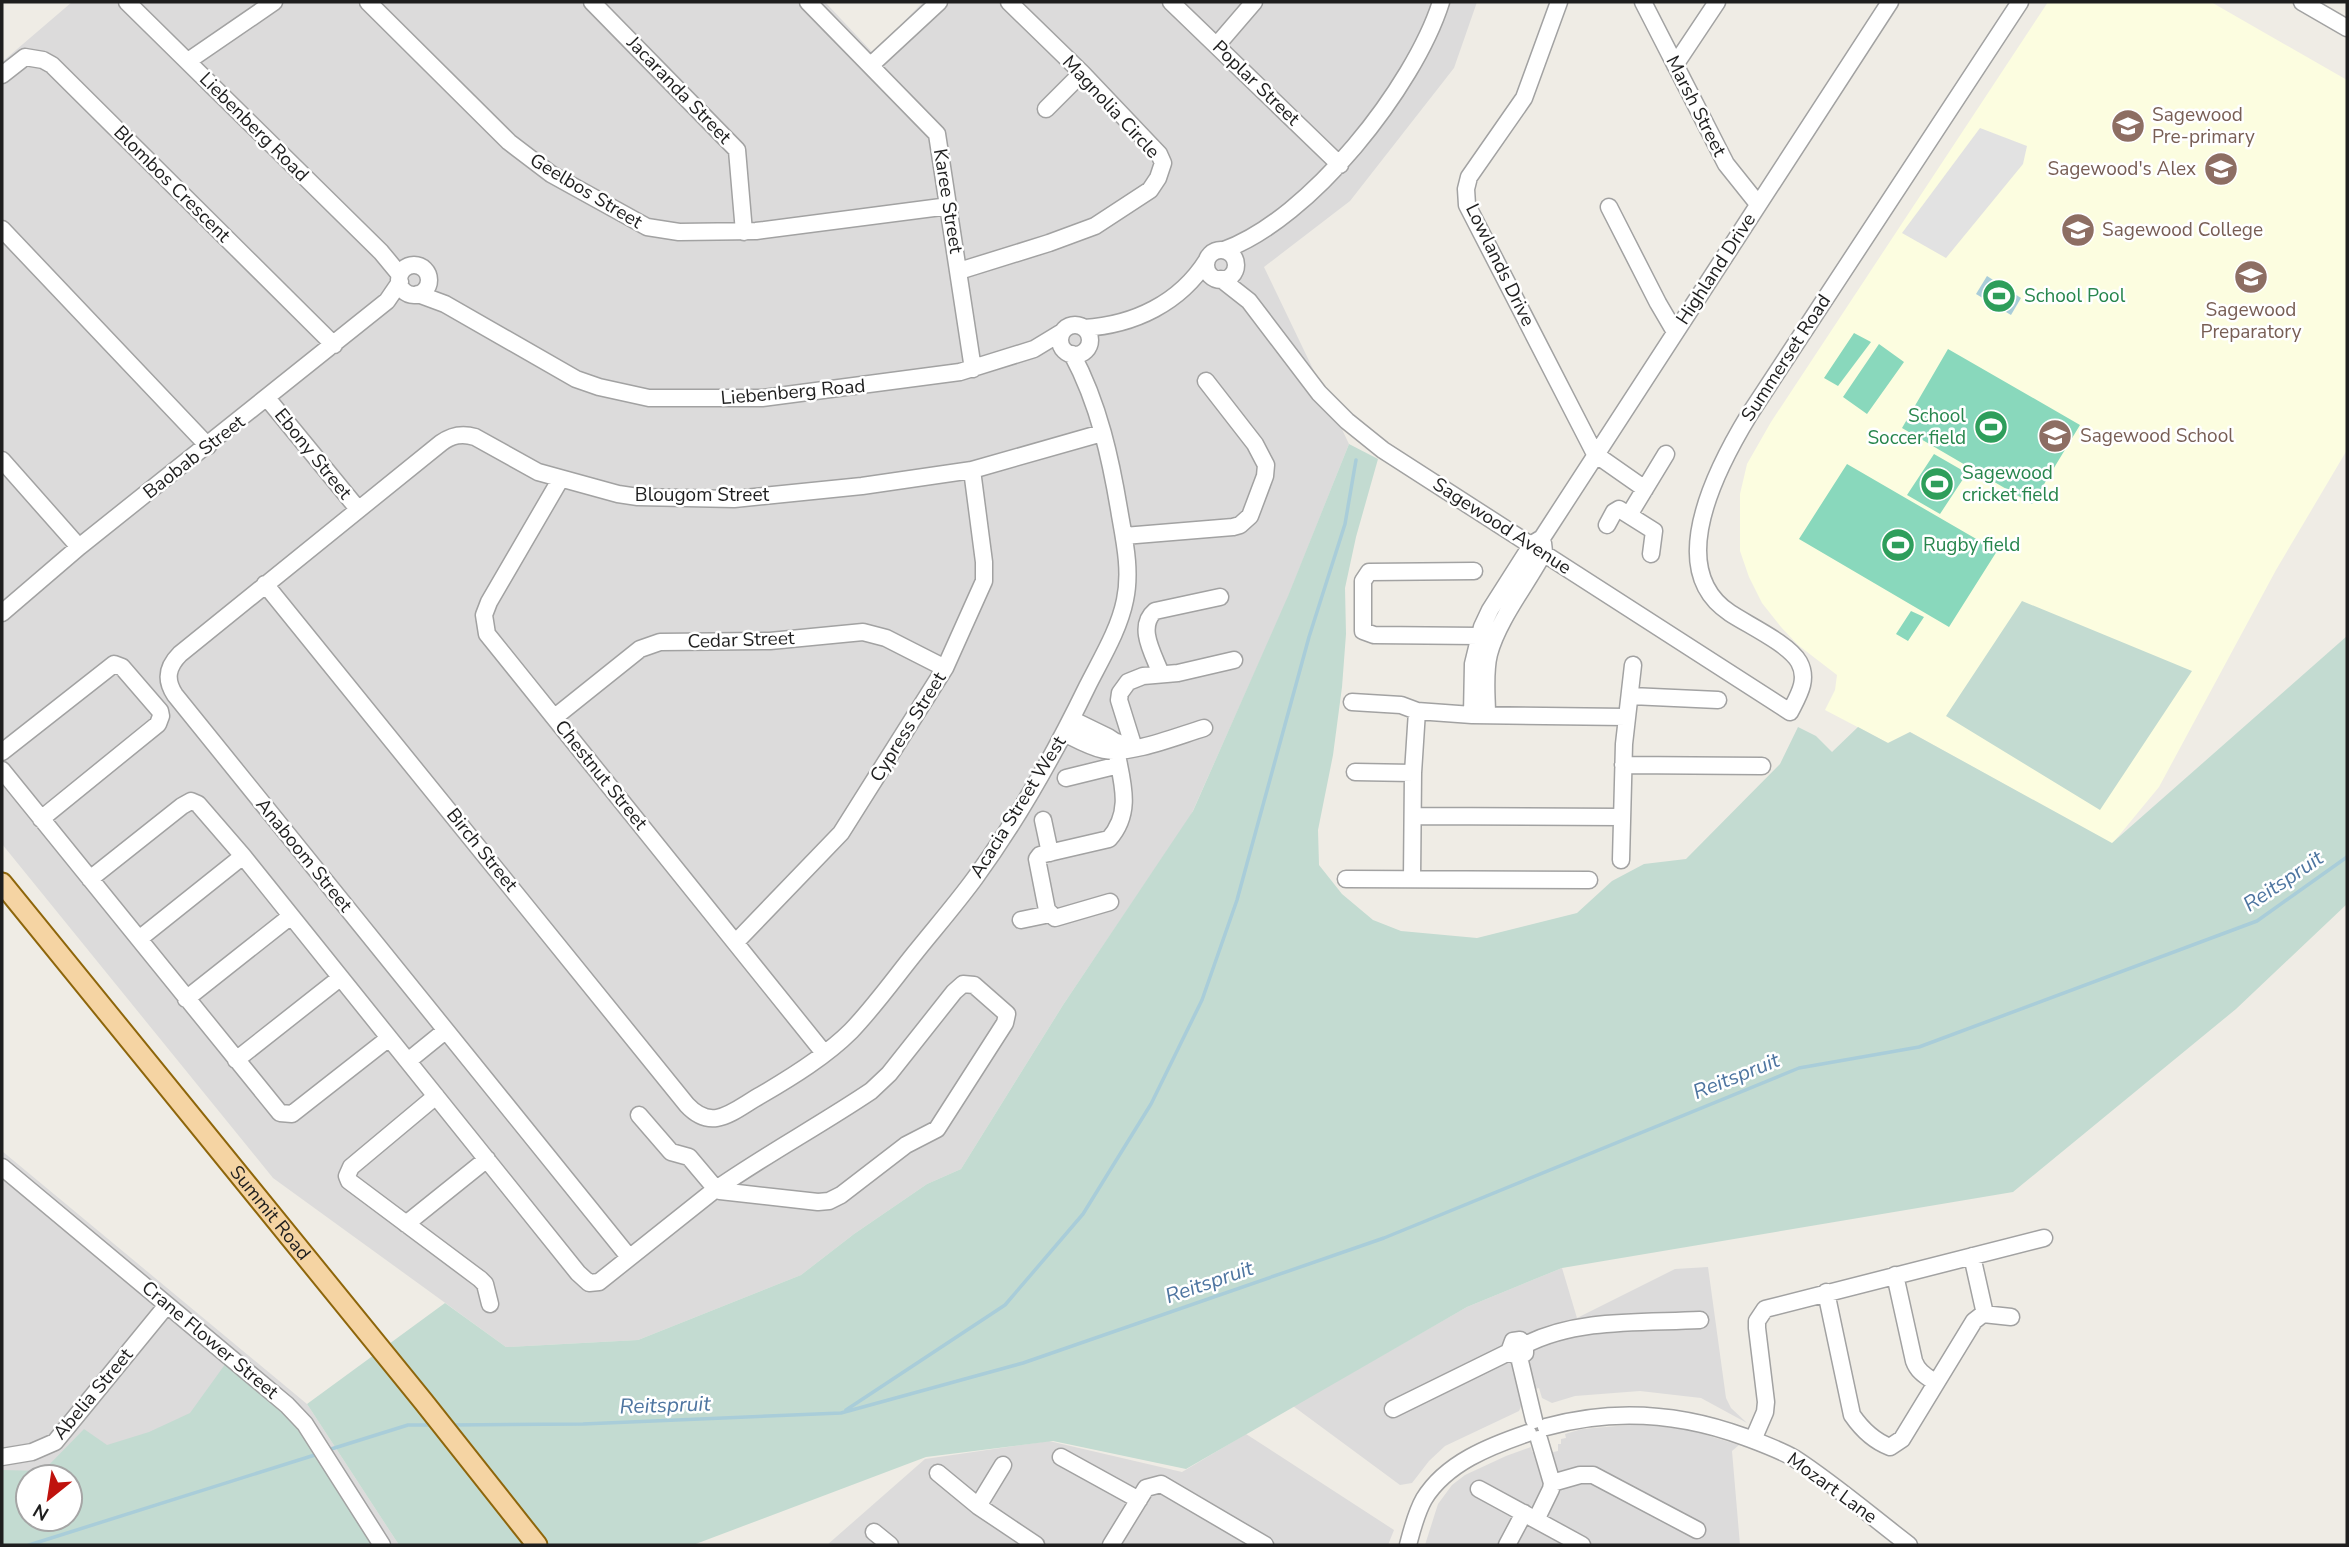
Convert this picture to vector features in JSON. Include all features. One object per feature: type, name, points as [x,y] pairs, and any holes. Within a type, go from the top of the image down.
[{"type":"main road","name":"Summit Road","points":[[2,883],[537,1545]]},
{"type":"street","name":"Liebenberg Road","points":[[127,2],[381,252],[411,286],[576,379],[649,398],[762,398],[973,369],[1034,349],[1062,332]]},
{"type":"street","points":[[188,61],[274,2]]},
{"type":"street","name":"Geelbos Street","points":[[368,2],[495,130],[551,173],[647,228],[679,232],[744,232],[949,206]]},
{"type":"street","name":"Jacaranda Street","points":[[592,2],[737,150],[744,232]]},
{"type":"street","name":"Karee Street","points":[[808,2],[937,134],[973,369]]},
{"type":"street","points":[[871,65],[939,2]]},
{"type":"street","name":"Magnolia Circle","points":[[959,271],[1095,226],[1150,190],[1163,163],[1159,154],[1082,73],[1009,2]]},
{"type":"street","name":"Poplar Street","points":[[1171,2],[1340,165]]},
{"type":"street","points":[[1217,45],[1254,2]]},
{"type":"street","points":[[1110,327],[1070,326],[1062,332],[1060,342],[1065,351],[1079,350],[1110,327],[1164,304],[1186,288],[1216,251],[1254,237],[1312,192],[1340,165],[1384,108],[1411,66],[1441,2]]},
{"type":"street","name":"Lowlands Drive","points":[[1559,2],[1524,98],[1469,177],[1466,189],[1467,205],[1595,454]]},
{"type":"street","name":"Marsh Street","points":[[1643,2],[1726,164],[1758,204]]},
{"type":"street","points":[[1675,65],[1717,2]]},
{"type":"street","name":"Highland Drive","points":[[1480,715],[1488,658],[1486,638],[1490,610],[1539,545],[1595,454],[1890,2]]},
{"type":"street","name":"Summerset Road","points":[[1790,712],[1803,683],[1803,671],[1798,660],[1726,611],[1714,600],[1704,584],[1698,541],[1706,506],[1728,452],[1749,415],[2020,2]]},
{"type":"street","points":[[2302,2],[2330,9],[2347,28]]},
{"type":"street","name":"Blombos Crescent","points":[[2,75],[25,57],[43,60],[52,65],[334,345]]},
{"type":"street","points":[[1046,109],[1082,73]]},
{"type":"street","points":[[1609,207],[1675,332]]},
{"type":"street","points":[[2,229],[208,446]]},
{"type":"street","points":[[1186,288],[1230,277],[1254,237]]},
{"type":"street","points":[[1224,250],[1231,253],[1236,264]]},
{"type":"street","name":"Liebenberg Road","points":[[381,252],[414,265]]},
{"type":"street","points":[[1207,260],[1209,273],[1219,279]]},
{"type":"street","name":"Sagewood Avenue","points":[[1236,264],[1249,301]]},
{"type":"street","points":[[414,265],[421,267],[426,272],[411,286],[404,269],[414,265]]},
{"type":"street","name":"Sagewood Avenue","points":[[1219,279],[1249,301],[1319,393],[1360,432],[1399,461],[1539,545],[1790,712]]},
{"type":"street","name":"Baobab Street","points":[[2,613],[79,547],[387,301],[411,286]]},
{"type":"street","points":[[1079,350],[1089,336],[1084,328]]},
{"type":"street","name":"Liebenberg Road","points":[[1034,349],[1079,350]]},
{"type":"street","name":"Acacia Street West","points":[[699,1116],[711,1120],[724,1117],[780,1084],[824,1053],[862,1019],[975,878],[1075,729],[1124,608],[1128,576],[1114,473],[1079,350]]},
{"type":"street","points":[[1124,536],[1233,527],[1240,525],[1250,516],[1265,476],[1265,459],[1206,381]]},
{"type":"street","name":"Ebony Street","points":[[267,398],[358,509]]},
{"type":"street","name":"Blougom Street","points":[[176,695],[168,678],[175,659],[444,441],[463,434],[475,437],[538,472],[560,480],[638,497],[746,499],[972,470],[1102,433]]},
{"type":"street","points":[[1595,454],[1645,489]]},
{"type":"street","points":[[1629,515],[1666,454]]},
{"type":"street","points":[[2,460],[79,547]]},
{"type":"street","name":"Cypress Street","points":[[736,942],[841,833],[945,668],[984,581],[972,470]]},
{"type":"street","name":"Chestnut Street","points":[[560,480],[487,607],[484,621],[491,640],[824,1053]]},
{"type":"street","points":[[1607,525],[1617,510],[1654,531],[1651,554]]},
{"type":"street","points":[[1474,571],[1369,572],[1363,581],[1362,628],[1367,634],[1374,635],[1486,638]]},
{"type":"street","name":"Birch Street","points":[[265,584],[687,1105],[699,1116]]},
{"type":"street","points":[[1161,674],[1146,631],[1149,616],[1155,611],[1220,597]]},
{"type":"street","name":"Cedar Street","points":[[555,717],[640,649],[660,642],[770,641],[863,632],[886,638],[945,668]]},
{"type":"street","points":[[1110,902],[1055,918],[1047,910],[1037,865],[1040,855],[1109,839],[1113,834],[1125,803],[1120,694],[1128,682],[1143,676],[1178,673],[1234,660]]},
{"type":"street","points":[[2,752],[114,663],[122,667],[160,711],[158,724],[41,819]]},
{"type":"street","points":[[1621,860],[1623,765],[1633,664]]},
{"type":"street","name":"Anaboom Street","points":[[176,695],[629,1257]]},
{"type":"street","points":[[1631,696],[1717,700]]},
{"type":"street","points":[[1352,702],[1480,715],[1626,717]]},
{"type":"street","points":[[1412,879],[1413,773],[1417,710]]},
{"type":"street","points":[[1066,778],[1122,751],[1204,728]]},
{"type":"street","points":[[1075,729],[1122,751]]},
{"type":"street","points":[[1623,765],[1762,766]]},
{"type":"street","points":[[2,770],[186,999],[277,1110],[284,1115],[289,1115],[389,1038]]},
{"type":"street","points":[[1355,772],[1413,773]]},
{"type":"street","points":[[90,879],[182,806],[195,801],[243,856],[586,1281],[594,1284],[716,1189],[871,1091],[889,1074],[963,984],[974,985],[1005,1011],[1007,1016],[937,1129],[906,1145],[830,1201],[721,1192],[716,1189],[689,1157],[671,1152],[639,1115]]},
{"type":"street","points":[[1414,816],[1622,817]]},
{"type":"street","points":[[1043,820],[1050,853]]},
{"type":"street","points":[[139,939],[243,856]]},
{"type":"street","points":[[1346,879],[1589,880]]},
{"type":"street","points":[[1021,920],[1050,914]]},
{"type":"street","points":[[186,999],[291,916]]},
{"type":"street","points":[[236,1059],[340,978]]},
{"type":"street","points":[[408,1061],[445,1031]]},
{"type":"street","points":[[436,1096],[351,1167],[347,1172],[349,1181],[485,1283],[490,1304]]},
{"type":"street","points":[[406,1224],[487,1159]]},
{"type":"street","name":"Crane Flower Street","points":[[2,1167],[300,1418],[382,1545]]},
{"type":"street","points":[[1754,1440],[1766,1402],[1757,1328],[1760,1314],[1771,1305],[2044,1238]]},
{"type":"street","points":[[1972,1256],[1985,1314]]},
{"type":"street","points":[[1895,1275],[1917,1369],[1936,1382]]},
{"type":"street","points":[[1826,1292],[1852,1415],[1880,1444],[1890,1447],[1896,1444],[1974,1321],[1985,1314],[2011,1317]]},
{"type":"street","name":"Abelia Street","points":[[2,1457],[42,1450],[54,1442],[167,1305]]},
{"type":"street","points":[[1393,1409],[1518,1351],[1543,1336],[1583,1327],[1700,1320]]},
{"type":"street","points":[[1507,1545],[1552,1489],[1518,1351]]},
{"type":"street","name":"Mozart Lane","points":[[1408,1545],[1423,1502],[1445,1474],[1463,1461],[1495,1445],[1537,1430],[1622,1414],[1644,1414],[1705,1424],[1754,1440],[1795,1459],[1909,1545]]},
{"type":"street","points":[[1061,1457],[1139,1500]]},
{"type":"street","points":[[978,1506],[1003,1465]]},
{"type":"street","points":[[938,1473],[978,1506],[1036,1545]]},
{"type":"street","points":[[1552,1483],[1580,1475],[1593,1475],[1697,1530]]},
{"type":"street","points":[[1111,1545],[1146,1488],[1161,1484],[1265,1545]]},
{"type":"street","points":[[1479,1489],[1582,1545]]},
{"type":"street","points":[[874,1532],[890,1545]]},
{"type":"shaded area","points":[[72,2],[825,2],[873,53],[923,2],[1477,2],[1454,68],[1350,201],[1264,267],[1349,444],[1286,602],[1191,815],[1063,1005],[961,1169],[927,1184],[854,1234],[801,1275],[638,1340],[506,1347],[273,1178],[2,844],[2,62]]},
{"type":"shaded area","name":"Sagewood School","points":[[2048,2],[2211,2],[2347,80],[2347,450],[2276,570],[2159,787],[2112,844],[1910,732],[1888,743],[1825,710],[1835,690],[1837,675],[1798,645],[1762,603],[1740,551],[1740,494],[1747,464],[1771,422]]},
{"type":"shaded area","points":[[1980,128],[2027,146],[2023,164],[1946,258],[1902,233]]},
{"type":"shaded area","name":"Reitspruit","points":[[1349,444],[1378,459],[1345,588],[1346,634],[1342,687],[1333,755],[1318,830],[1319,865],[1342,894],[1373,920],[1401,931],[1477,938],[1577,913],[1612,881],[1644,864],[1686,859],[1780,764],[1798,727],[1816,736],[1832,752],[1858,727],[1888,743],[1910,732],[2112,843],[2347,636],[2347,904],[2236,1009],[2013,1192],[1562,1268],[1467,1307],[1186,1469],[1053,1441],[926,1457],[693,1545],[399,1545],[307,1404],[445,1303],[506,1347],[638,1340],[801,1275],[854,1234],[927,1184],[961,1169],[1063,1005],[1193,811],[1288,596]]},
{"type":"shaded area","points":[[2022,601],[2192,671],[2100,810],[1946,716]]},
{"type":"shaded area","points":[[2,1151],[307,1404],[399,1545],[2,1545]]},
{"type":"shaded area","points":[[1708,1267],[1726,1398],[1731,1408],[1747,1423],[1701,1398],[1640,1391],[1575,1396],[1552,1403],[1542,1398],[1539,1388],[1528,1391],[1519,1411],[1445,1446],[1412,1483],[1400,1485],[1293,1406],[1467,1307],[1562,1268],[1577,1318],[1675,1269]]},
{"type":"shaded area","points":[[226,1363],[297,1424],[374,1545],[2,1545],[2,1470],[14,1470],[14,1533],[84,1533],[84,1463],[51,1463],[84,1429],[107,1445],[149,1432],[190,1413]]},
{"type":"shaded area","points":[[1641,1424],[1690,1430],[1739,1445],[1732,1451],[1740,1545],[1425,1545],[1438,1504],[1452,1485],[1465,1475],[1531,1447],[1532,1452],[1539,1455],[1558,1451],[1558,1444],[1561,1444],[1561,1439],[1566,1438],[1565,1434],[1582,1429]]},
{"type":"shaded area","points":[[1246,1434],[1394,1530],[1388,1545],[827,1545],[925,1459],[1049,1441],[1182,1472]]},
{"type":"green space","points":[[1854,333],[1871,342],[1838,386],[1824,378]]},
{"type":"green space","points":[[1879,344],[1904,362],[1867,414],[1843,397]]},
{"type":"green space","name":"School Soccer field","points":[[1948,349],[2080,425],[2032,504],[1902,428]]},
{"type":"green space","name":"Sagewood cricket field","points":[[1934,454],[1967,473],[1940,514],[1907,495]]},
{"type":"green space","name":"Rugby field","points":[[1847,464],[1997,551],[1949,627],[1799,539]]},
{"type":"green space","points":[[1911,611],[1924,617],[1908,641],[1896,634]]},
{"type":"water","name":"School Pool","points":[[1987,276],[2021,298],[2011,315],[1976,294]]},
{"type":"waterway","points":[[846,1410],[1005,1305],[1083,1214],[1151,1104],[1202,1000],[1237,900],[1309,637],[1345,524],[1356,460]]},
{"type":"waterway","name":"Reitspruit","points":[[451,1425],[583,1424],[841,1413],[1023,1363],[1384,1238],[1799,1068],[1919,1047],[2257,921],[2347,857]]},
{"type":"waterway","name":"Reitspruit","points":[[328,1450],[408,1425],[432,1425]]},
{"type":"waterway","name":"Reitspruit","points":[[29,1545],[318,1454]]},
{"type":"place","name":"Sagewood Pre-primary","points":[[2128,126]]},
{"type":"place","name":"Sagewood's Alex","points":[[2221,169]]},
{"type":"place","name":"Sagewood College","points":[[2078,230]]},
{"type":"place","name":"Sagewood Preparatory","points":[[2251,277]]},
{"type":"place","name":"School Pool","points":[[1999,296]]},
{"type":"place","name":"School Soccer field","points":[[1991,427]]},
{"type":"place","name":"Sagewood School","points":[[2055,436]]},
{"type":"place","name":"Sagewood cricket field","points":[[1937,484]]},
{"type":"place","name":"Rugby field","points":[[1898,545]]}]
